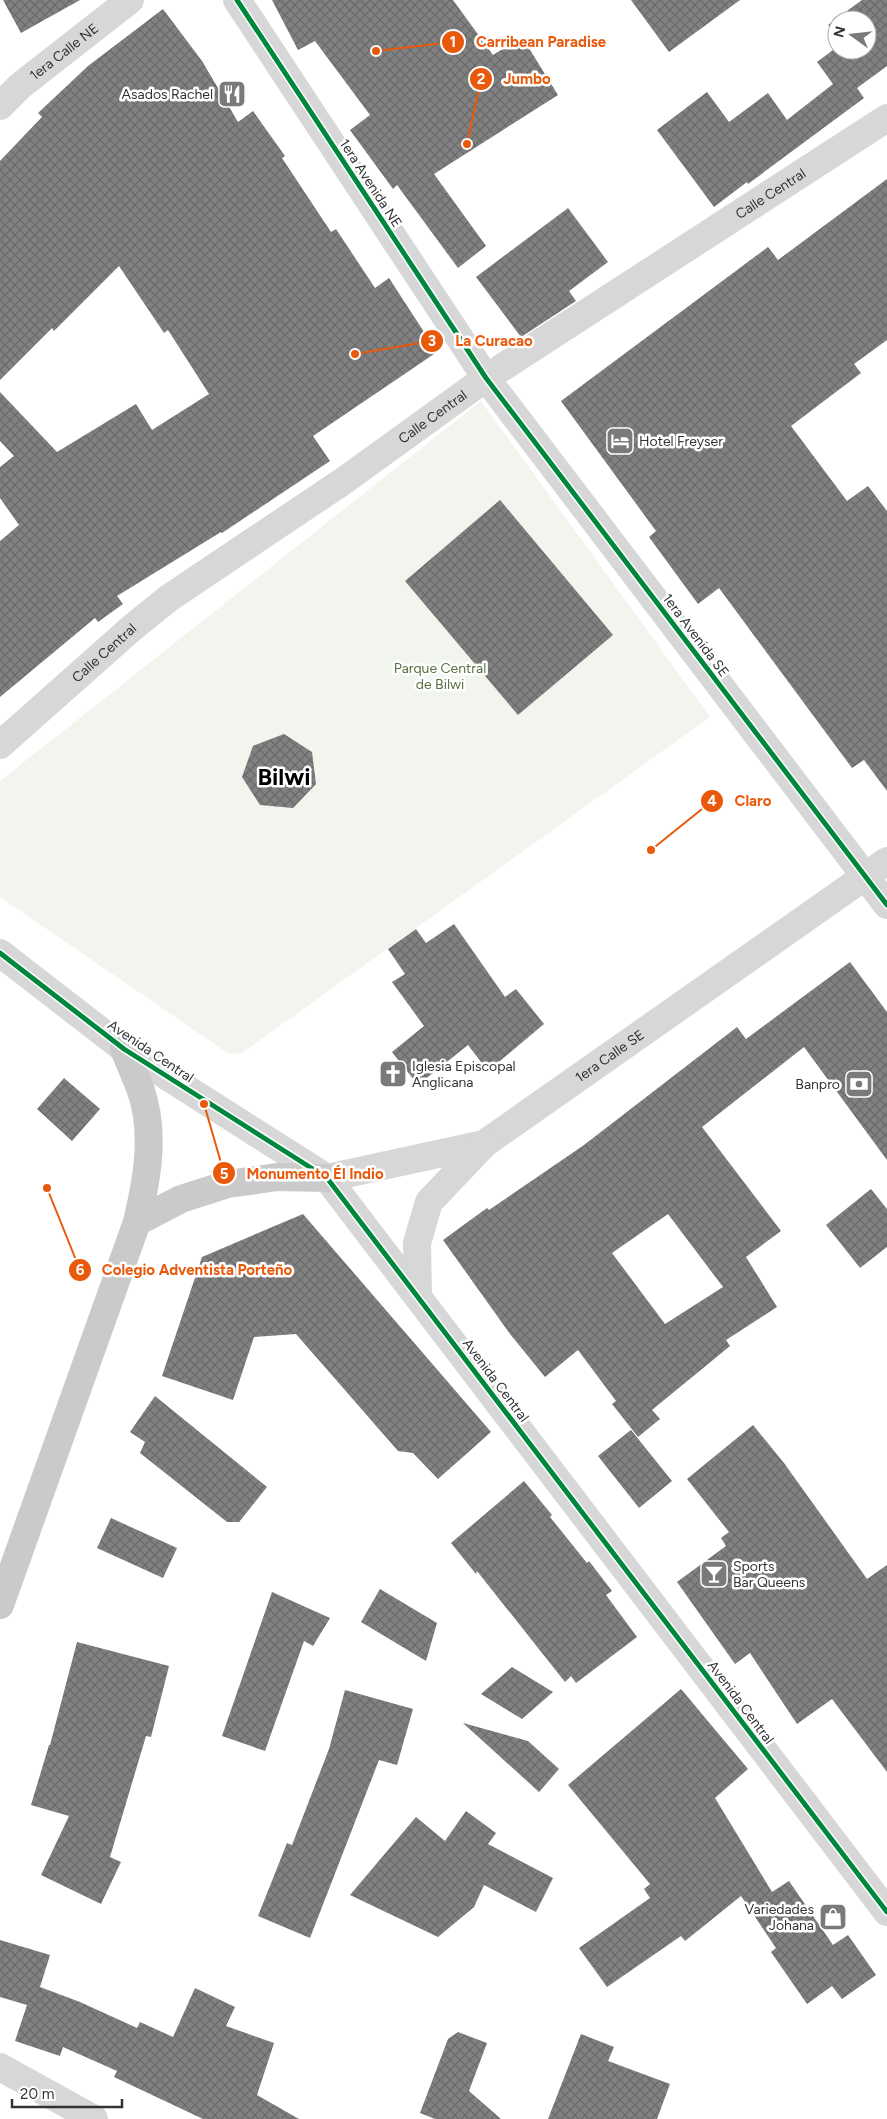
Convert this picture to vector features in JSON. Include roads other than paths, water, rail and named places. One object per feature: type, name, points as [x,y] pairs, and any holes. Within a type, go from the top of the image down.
[{"type":"main road","points":[[0,1605],[136,1222],[147,1178],[149,1134],[141,1090],[124,1049]]},
{"type":"main road","points":[[136,1222],[181,1199],[228,1184],[277,1177],[327,1178]]},
{"type":"street","name":"1era Calle NE","points":[[0,106],[20,86],[130,0]]},
{"type":"street","name":"1era Avenida NE","points":[[237,0],[486,378]]},
{"type":"street","name":"Calle Central","points":[[0,745],[133,627],[169,598],[342,482],[486,378],[887,118]]},
{"type":"street","name":"1era Avenida SE","points":[[486,378],[876,869],[887,905]]},
{"type":"street","name":"1era Calle SE","points":[[327,1178],[484,1144],[876,869]]},
{"type":"street","name":"Avenida Central","points":[[0,953],[124,1049],[327,1178],[887,1912]]},
{"type":"street","points":[[418,1296],[417,1243],[429,1202],[484,1144]]},
{"type":"street","points":[[0,2067],[94,2119]]},
{"type":"place","name":"Carribean Paradise","points":[[376,51]]},
{"type":"place","name":"Asados Rachel","points":[[232,94]]},
{"type":"place","name":"Jumbo","points":[[467,144]]},
{"type":"place","name":"La Curacao","points":[[355,354]]},
{"type":"place","name":"Hotel Freyser","points":[[620,441]]},
{"type":"place","name":"Claro","points":[[651,850]]},
{"type":"place","name":"Iglesia Episcopal Anglicana","points":[[393,1074]]},
{"type":"place","name":"Banpro","points":[[859,1084]]},
{"type":"place","name":"Monumento Él Indio","points":[[204,1104]]},
{"type":"place","name":"Colegio Adventista Porteño","points":[[47,1188]]},
{"type":"place","name":"Sports Bar Queens","points":[[714,1574]]},
{"type":"place","name":"Variedades Johana","points":[[833,1917]]},
{"type":"district","name":"Bilwi","points":[[284,777]]},
{"type":"park label","name":"Parque Central de Bilwi","points":[[440,676]]}]
